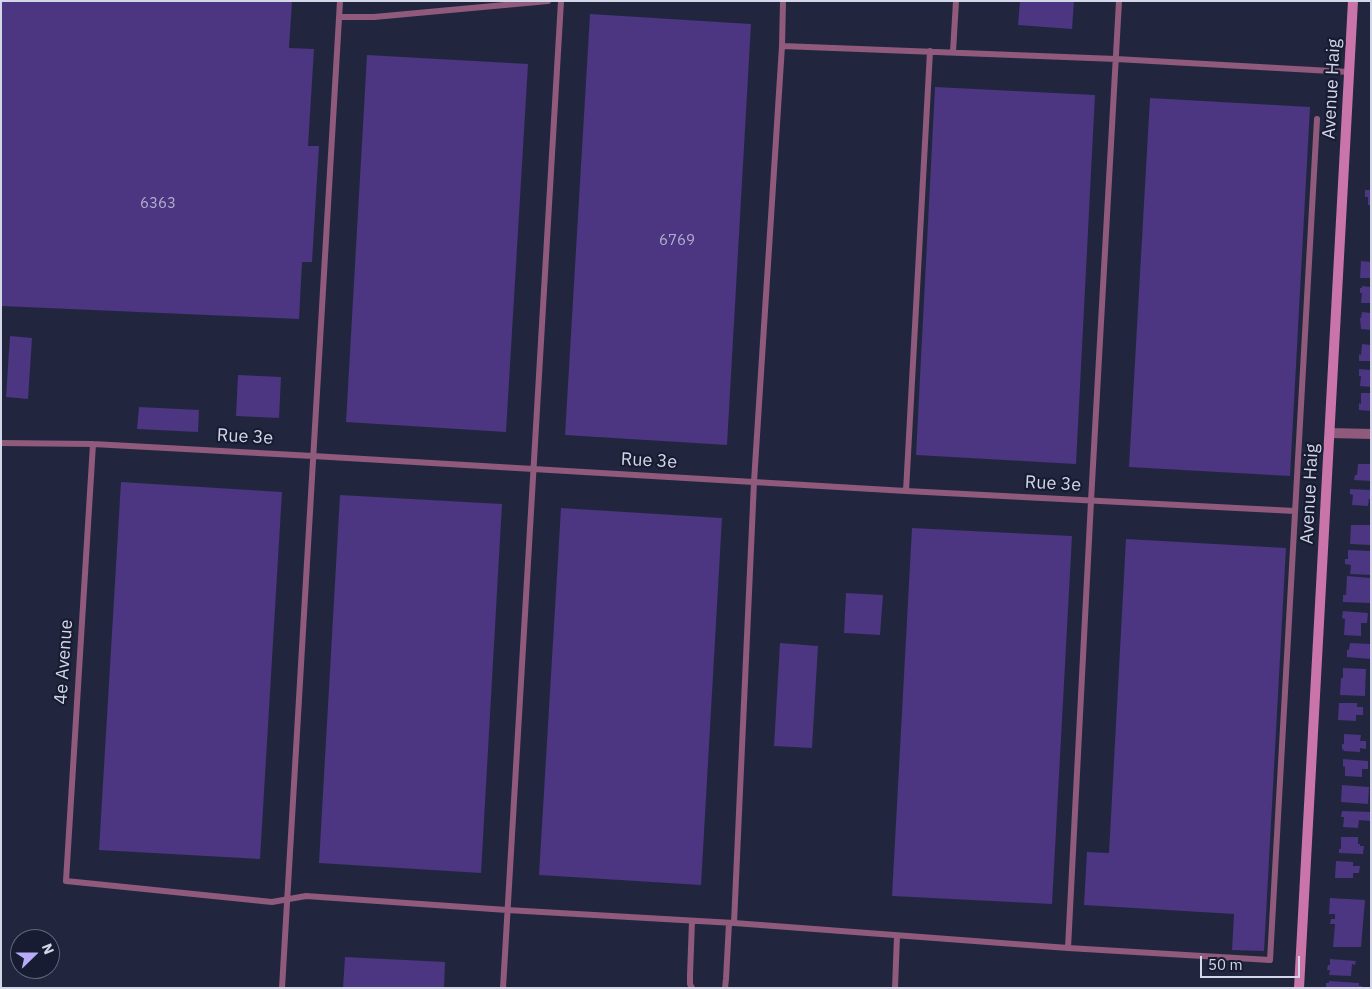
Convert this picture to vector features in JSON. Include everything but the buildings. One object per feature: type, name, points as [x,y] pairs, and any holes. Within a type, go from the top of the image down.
[{"type":"street","name":"Avenue Haig","points":[[1300,988],[1353,1]]},
{"type":"street","points":[[1330,433],[1371,434]]},
{"type":"lane","points":[[282,988],[340,1]]},
{"type":"lane","points":[[339,17],[374,17],[548,1]]},
{"type":"lane","points":[[503,988],[561,1]]},
{"type":"lane","points":[[725,988],[732,923],[754,482],[782,46],[783,1]]},
{"type":"lane","points":[[953,52],[956,1]]},
{"type":"lane","points":[[1068,948],[1119,1]]},
{"type":"lane","points":[[782,46],[953,52],[1349,72]]},
{"type":"lane","points":[[906,491],[930,51]]},
{"type":"lane","points":[[287,899],[306,896],[1270,960],[1317,119]]},
{"type":"lane","name":"Rue 3e","points":[[1,443],[93,444],[906,491],[1295,511]]},
{"type":"lane","name":"4e Avenue","points":[[93,444],[66,881],[272,902],[287,899]]},
{"type":"lane","points":[[692,921],[690,975],[692,988]]},
{"type":"lane","points":[[895,988],[897,936]]}]
